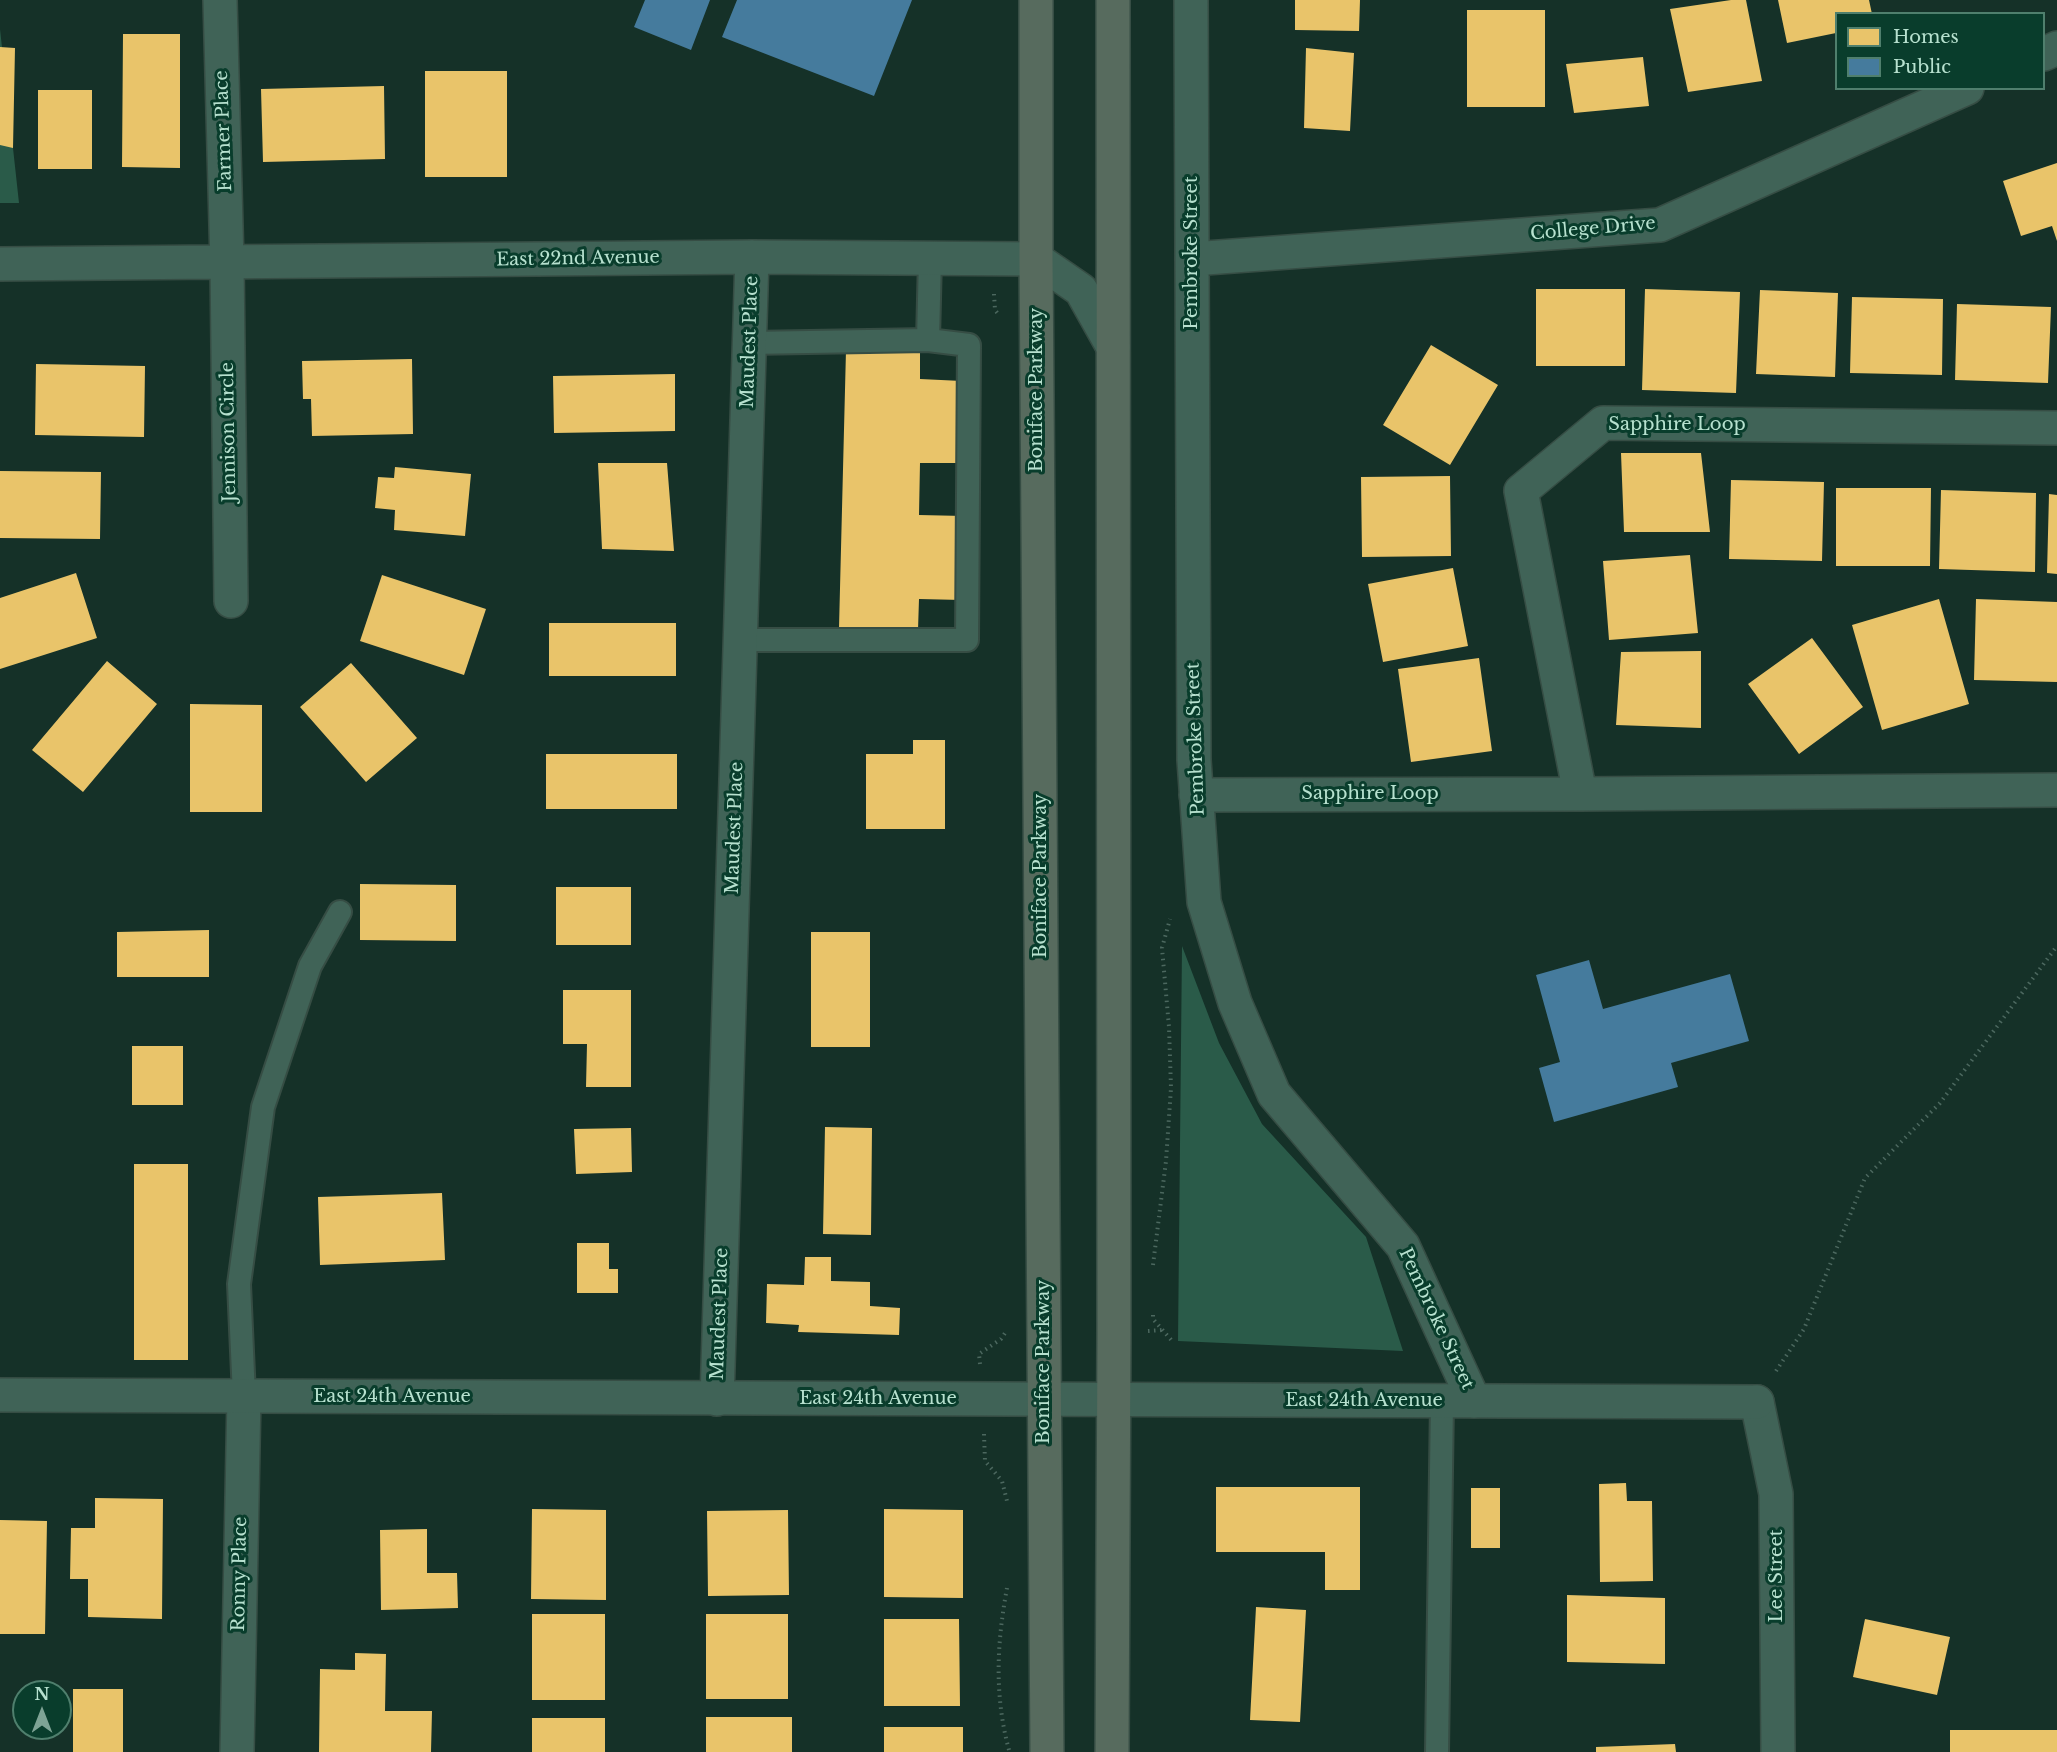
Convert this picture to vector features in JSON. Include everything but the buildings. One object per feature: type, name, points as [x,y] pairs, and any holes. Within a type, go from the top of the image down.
[{"type":"main road","name":"Boniface Parkway","points":[[1036,0],[1047,1752]]},
{"type":"main road","points":[[1112,1752],[1113,0]]},
{"type":"street","name":"Farmer Place","points":[[220,0],[227,262]]},
{"type":"street","name":"Pembroke Street","points":[[1191,0],[1194,760],[1204,902],[1235,1003],[1275,1094],[1403,1246],[1474,1401]]},
{"type":"street","name":"College Drive","points":[[1192,259],[1660,225],[1963,90]]},
{"type":"street","name":"East 22nd Avenue","points":[[0,264],[752,257],[1036,259]]},
{"type":"street","name":"Maudest Place","points":[[717,1399],[752,257]]},
{"type":"street","points":[[1036,259],[1081,290],[1113,347]]},
{"type":"street","name":"Jennison Circle","points":[[227,262],[231,601]]},
{"type":"street","name":"Sapphire Loop","points":[[1580,794],[1521,491],[1603,423],[2057,428]]},
{"type":"street","name":"Sapphire Loop","points":[[1196,795],[2057,790]]},
{"type":"street","name":"East 24th Avenue","points":[[0,1395],[1756,1402]]},
{"type":"street","name":"Ronny Place","points":[[237,1752],[244,1396]]},
{"type":"street","name":"Lee Street","points":[[1756,1402],[1776,1494],[1778,1752]]},
{"type":"lane","points":[[928,340],[930,258]]},
{"type":"lane","points":[[741,640],[967,640],[969,345],[928,340],[749,344]]},
{"type":"lane","points":[[244,1396],[239,1284],[263,1107],[310,966],[340,912]]},
{"type":"lane","points":[[1437,1752],[1442,1401]]},
{"type":"path","points":[[1756,1402],[1804,1329],[1865,1178],[1940,1103],[2057,946]]},
{"type":"green space","points":[[0,29],[19,203],[0,203]]},
{"type":"green space","points":[[1182,946],[1219,1043],[1262,1124],[1366,1237],[1403,1351],[1178,1341]]}]
